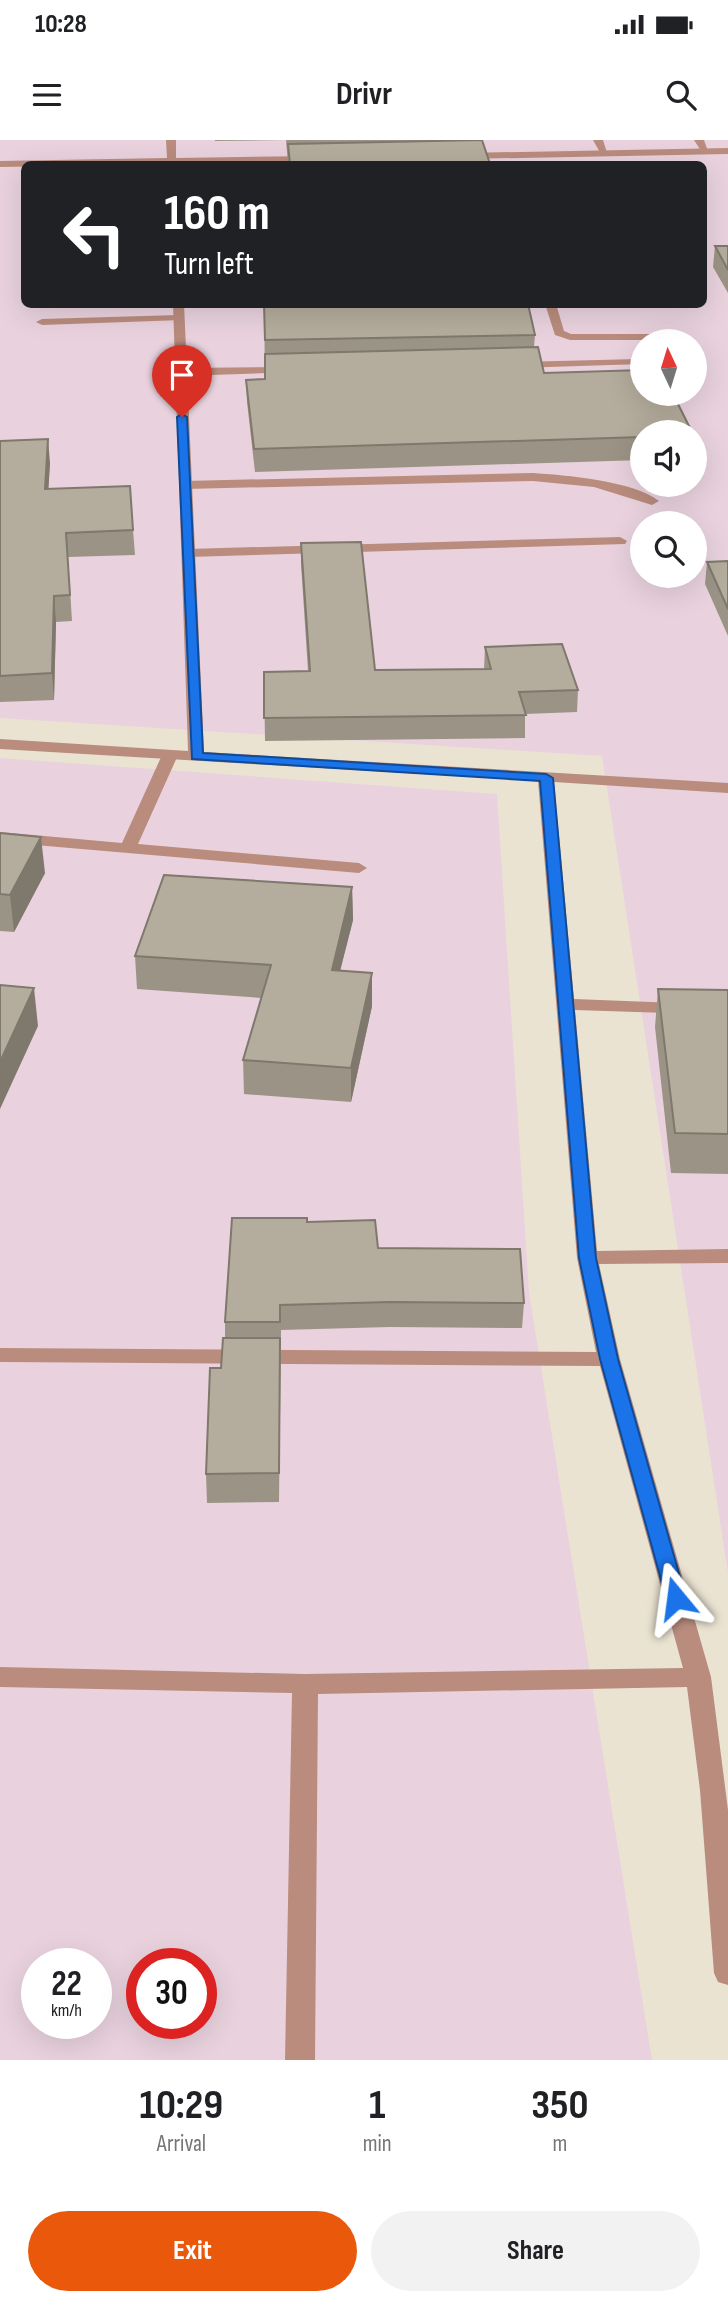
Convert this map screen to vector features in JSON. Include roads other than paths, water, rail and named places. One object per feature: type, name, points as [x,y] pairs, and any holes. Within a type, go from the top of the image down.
[{"type":"street","points":[[171,140],[172,161]]},
{"type":"street","points":[[598,140],[605,154]]},
{"type":"street","points":[[699,140],[706,152]]},
{"type":"street","points":[[451,156],[728,152]]},
{"type":"street","points":[[234,161],[326,158]]},
{"type":"street","points":[[0,164],[21,164]]},
{"type":"street","points":[[551,308],[559,333],[570,337],[630,337]]},
{"type":"street","points":[[42,321],[178,311],[196,757]]},
{"type":"street","points":[[499,366],[630,362]]},
{"type":"street","points":[[181,372],[306,369]]},
{"type":"street","points":[[185,485],[533,477],[582,479],[622,489],[652,501]]},
{"type":"street","points":[[188,553],[620,541]]},
{"type":"street","points":[[0,744],[728,788]]},
{"type":"street","points":[[128,847],[170,755]]},
{"type":"street","points":[[546,778],[587,1258],[609,1359],[698,1677],[721,1790],[728,1973]]},
{"type":"street","points":[[0,837],[359,868]]},
{"type":"street","points":[[566,1004],[728,1010]]},
{"type":"street","points":[[587,1258],[728,1256]]},
{"type":"street","points":[[0,1356],[609,1359]]},
{"type":"street","points":[[0,1677],[305,1684],[698,1677]]},
{"type":"street","points":[[300,2060],[305,1684]]}]
